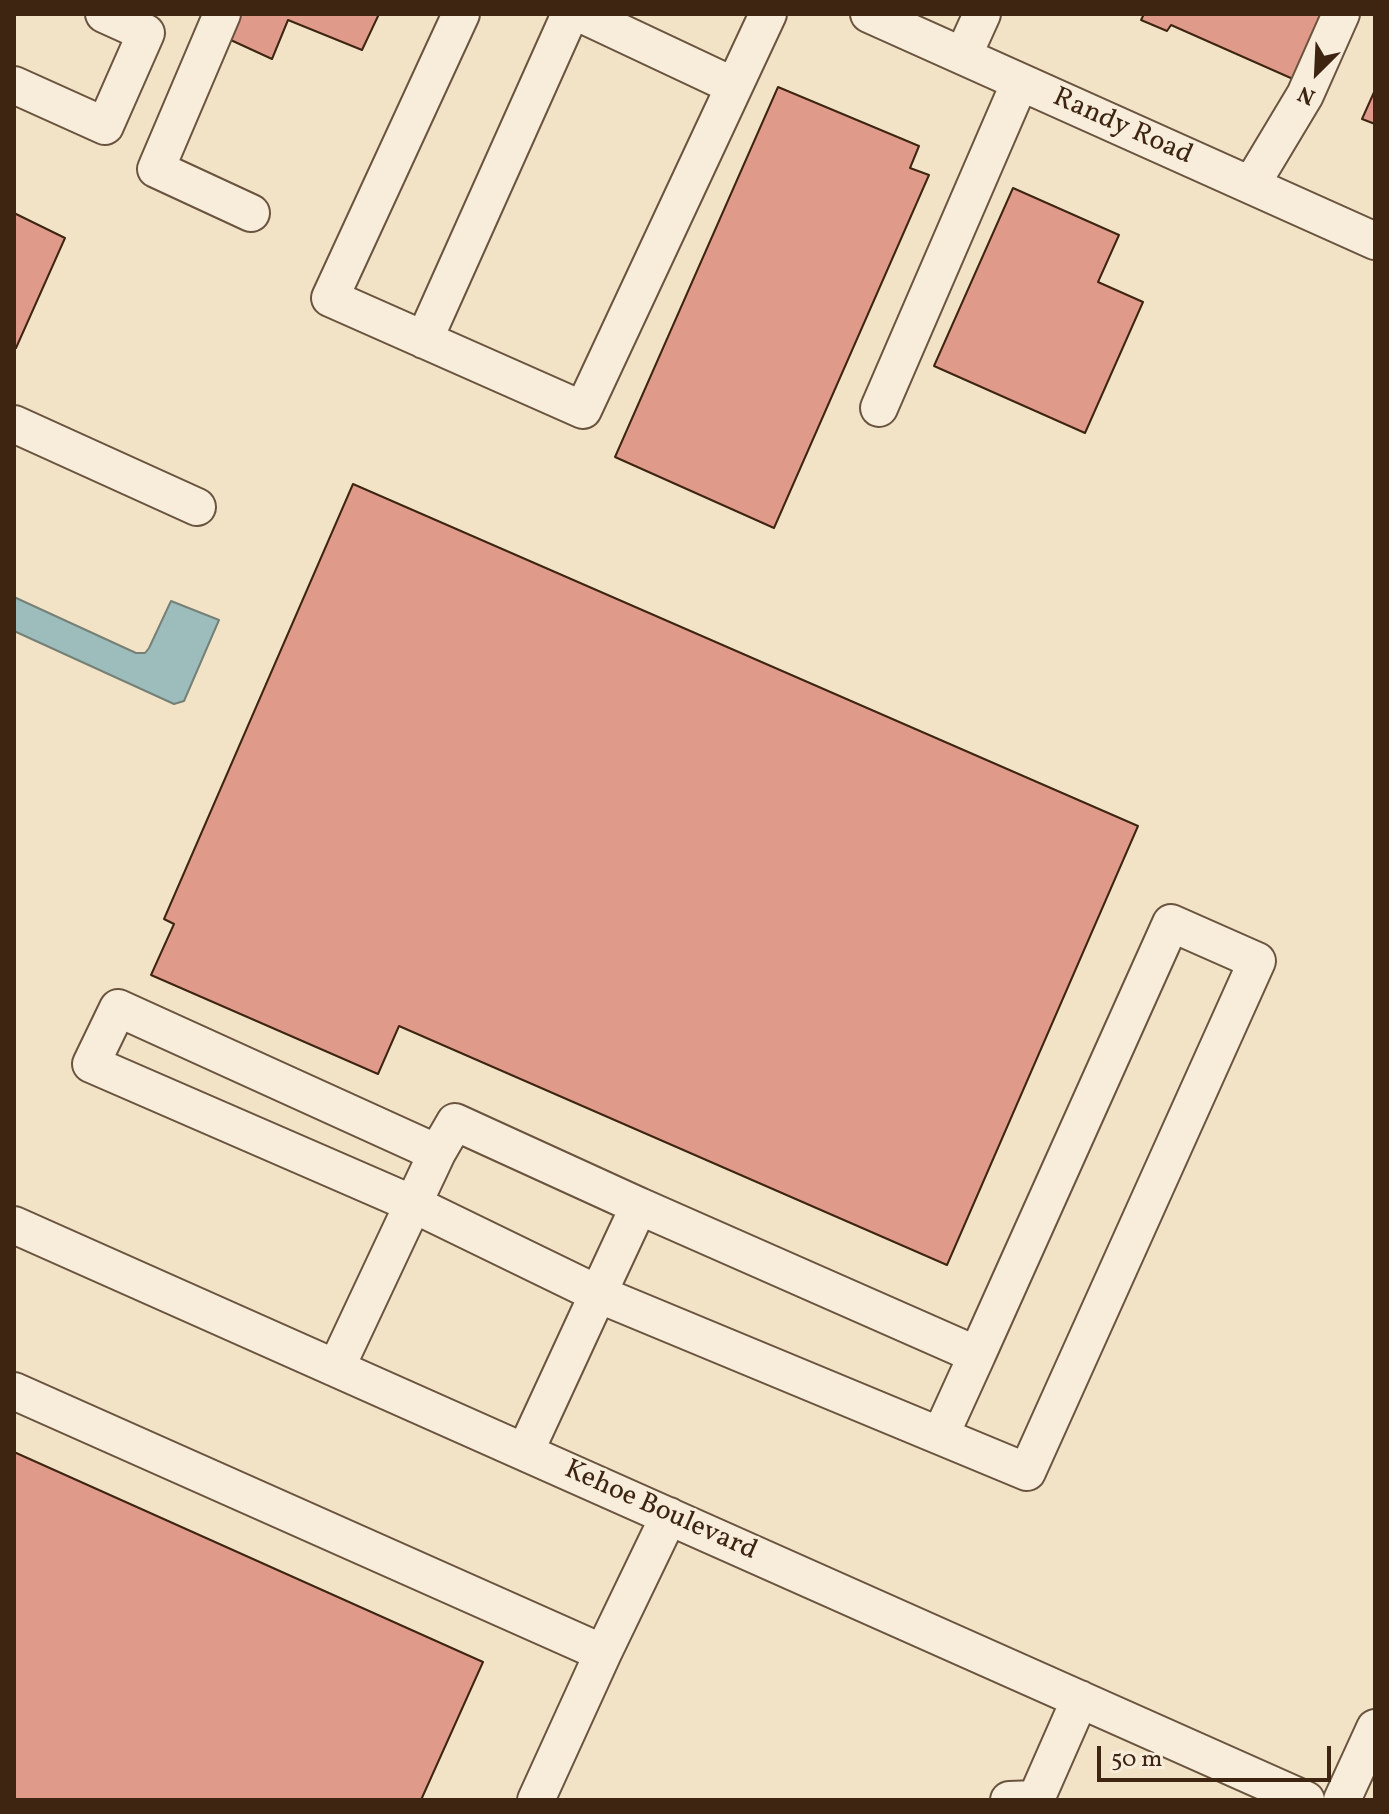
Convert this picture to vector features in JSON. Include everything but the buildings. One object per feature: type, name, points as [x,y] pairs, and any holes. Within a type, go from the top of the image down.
[{"type":"street","points":[[14,85],[105,126],[146,33],[104,14]]},
{"type":"street","points":[[222,14],[156,169],[251,213]]},
{"type":"street","points":[[461,14],[330,298],[583,410],[768,14]]},
{"type":"street","points":[[424,340],[570,14]]},
{"type":"street","points":[[581,14],[734,86]]},
{"type":"street","name":"Randy Road","points":[[869,14],[1375,241]]},
{"type":"street","points":[[963,56],[982,14]]},
{"type":"street","points":[[1251,185],[1305,95],[1341,14]]},
{"type":"street","points":[[879,408],[1020,82]]},
{"type":"street","points":[[14,424],[197,507]]},
{"type":"street","points":[[437,1153],[118,1008],[91,1064],[413,1204],[598,1294],[1027,1472],[1257,961],[1171,923],[941,1434]]},
{"type":"street","points":[[336,1368],[437,1153],[455,1122],[977,1355]]},
{"type":"street","points":[[525,1452],[639,1206]]},
{"type":"street","name":"Kehoe Boulevard","points":[[14,1225],[1300,1799]]},
{"type":"street","points":[[14,1391],[603,1653]]},
{"type":"street","points":[[536,1800],[669,1516]]},
{"type":"street","points":[[1009,1800],[1037,1800],[1080,1699]]},
{"type":"street","points":[[1342,1800],[1375,1728]]},
{"type":"water","points":[[14,597],[136,653],[145,653],[149,648],[171,601],[219,620],[184,701],[174,704],[14,631]]}]
